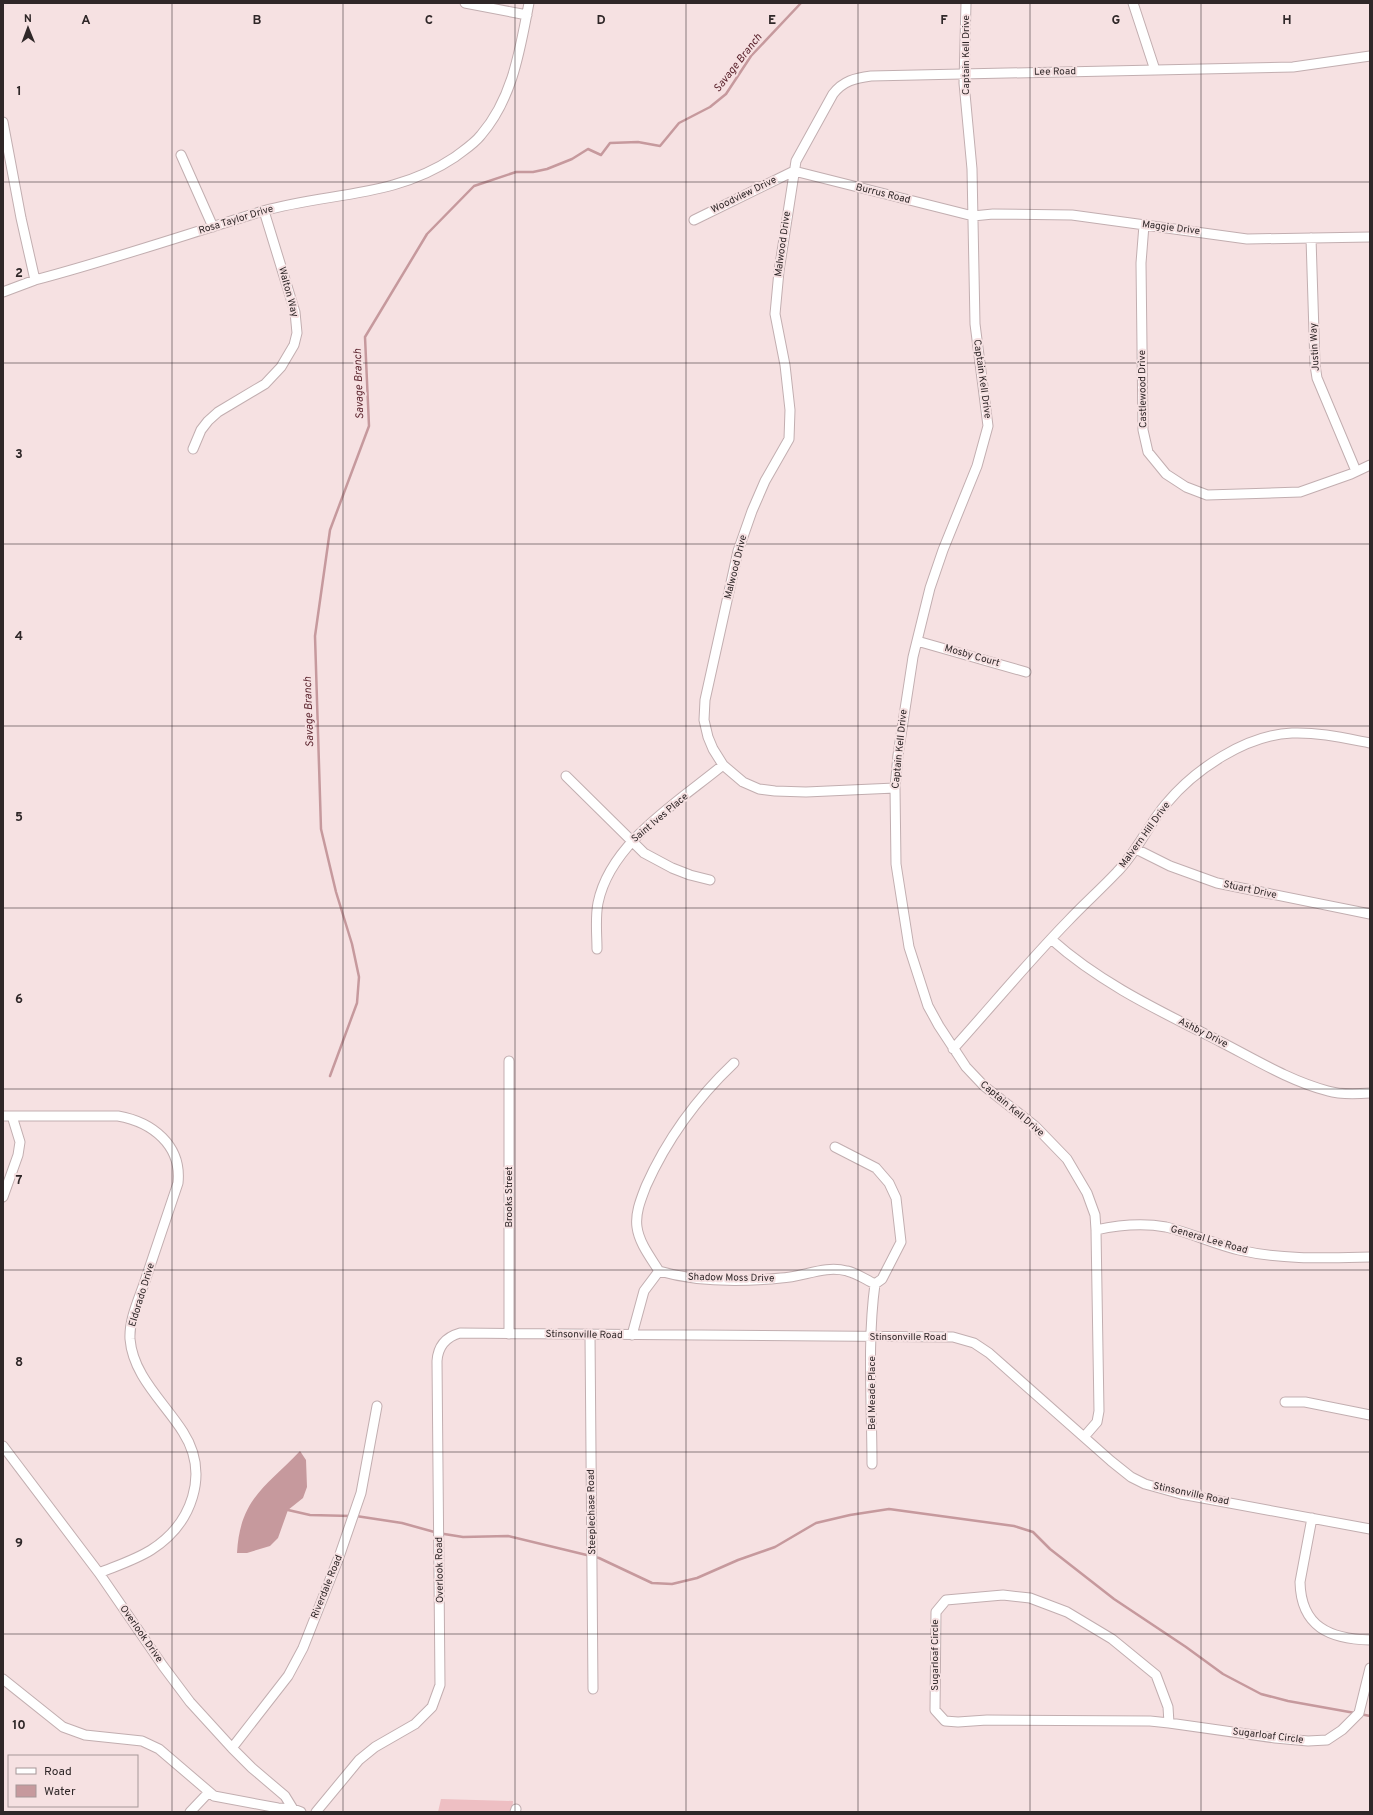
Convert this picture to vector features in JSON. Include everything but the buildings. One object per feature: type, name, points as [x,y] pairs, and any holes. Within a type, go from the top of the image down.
[{"type":"street","points":[[465,3],[527,14]]},
{"type":"street","name":"Rosa Taylor Drive","points":[[3,292],[35,280],[264,211],[305,201],[382,189],[405,182],[444,164],[466,149],[481,136],[497,112],[510,84],[518,60],[529,3]]},
{"type":"street","name":"Captain Kell Drive","points":[[966,3],[964,74],[972,169],[975,324],[988,426],[979,460],[943,550],[930,588],[917,641],[902,724],[895,788],[896,864],[909,947],[928,1006],[953,1049],[966,1067],[984,1086],[1035,1126],[1067,1159],[1087,1193],[1095,1215],[1099,1411],[1095,1424],[1084,1437]]},
{"type":"street","points":[[1133,3],[1155,70]]},
{"type":"street","name":"Lee Road","points":[[794,171],[803,147],[833,94],[839,87],[850,80],[871,76],[1293,67],[1370,56]]},
{"type":"street","points":[[3,122],[21,218],[35,280]]},
{"type":"street","points":[[181,155],[213,227]]},
{"type":"street","name":"Burrus Road","points":[[794,171],[973,216]]},
{"type":"street","name":"Woodview Drive","points":[[694,220],[794,171]]},
{"type":"street","name":"Malwood Drive","points":[[794,171],[779,270],[775,314],[790,410],[789,439],[765,481],[752,511],[738,551],[705,700],[704,720],[708,737],[723,765],[743,782],[759,789],[806,792],[895,788]]},
{"type":"street","name":"Walton Way","points":[[193,449],[201,430],[208,421],[218,412],[265,384],[281,367],[294,346],[297,333],[295,312],[264,211]]},
{"type":"street","name":"Maggie Drive","points":[[973,216],[993,214],[1072,215],[1247,239],[1370,237]]},
{"type":"street","name":"Castlewood Drive","points":[[1144,225],[1141,263],[1143,430],[1148,452],[1166,474],[1186,487],[1207,495],[1300,492],[1356,472],[1370,465]]},
{"type":"street","name":"Justin Way","points":[[1311,238],[1315,365],[1317,378],[1356,472]]},
{"type":"street","name":"Mosby Court","points":[[917,641],[1026,672]]},
{"type":"street","name":"Malvern Hill Drive","points":[[953,1049],[1051,939],[1118,871],[1136,850],[1166,804],[1195,775],[1212,762],[1242,746],[1270,737],[1290,733],[1308,733],[1370,743]]},
{"type":"street","name":"Saint Ives Place","points":[[597,949],[598,904],[608,875],[615,861],[631,841],[723,765]]},
{"type":"street","points":[[566,776],[644,852],[672,868],[690,876],[710,880]]},
{"type":"street","name":"Stuart Drive","points":[[1136,850],[1170,866],[1211,881],[1370,914]]},
{"type":"street","name":"Ashby Drive","points":[[1051,939],[1072,958],[1129,995],[1294,1080],[1330,1092],[1350,1094],[1370,1093]]},
{"type":"street","name":"Brooks Street","points":[[509,1061],[509,1334]]},
{"type":"street","points":[[632,1335],[644,1291],[659,1271],[646,1250],[637,1228],[636,1215],[640,1199],[670,1139],[696,1104],[734,1063]]},
{"type":"street","points":[[3,1198],[18,1155],[20,1142],[8,1116]]},
{"type":"street","name":"Eldorado Drive","points":[[8,1116],[118,1116],[133,1119],[146,1124],[165,1139],[173,1153],[178,1168],[178,1183],[133,1316],[130,1340],[133,1357],[139,1370],[183,1432],[192,1449],[196,1468],[195,1491],[183,1517],[168,1535],[152,1549],[124,1563],[99,1573]]},
{"type":"street","points":[[835,1147],[876,1168],[889,1182],[896,1198],[901,1242],[882,1279],[875,1284]]},
{"type":"street","name":"General Lee Road","points":[[1096,1230],[1119,1226],[1156,1226],[1184,1232],[1239,1250],[1266,1255],[1294,1257],[1370,1256]]},
{"type":"street","name":"Shadow Moss Drive","points":[[659,1271],[688,1278],[742,1279],[781,1278],[821,1270],[837,1269],[849,1271],[875,1284]]},
{"type":"street","name":"Bel Meade Place","points":[[872,1464],[872,1337],[875,1284]]},
{"type":"street","name":"Overlook Road","points":[[316,1812],[359,1760],[380,1743],[415,1724],[432,1707],[440,1685],[438,1353],[440,1347],[450,1336],[460,1333],[509,1334]]},
{"type":"street","name":"Stinsonville Road","points":[[509,1334],[953,1337],[974,1343],[1008,1369],[1131,1477],[1145,1484],[1181,1494],[1370,1529]]},
{"type":"street","name":"Steeplechase Road","points":[[590,1335],[593,1689]]},
{"type":"street","points":[[1285,1402],[1305,1402],[1370,1415]]},
{"type":"street","name":"Riverdale Road","points":[[232,1748],[284,1682],[302,1648],[344,1544],[361,1493],[377,1406]]},
{"type":"street","name":"Overlook Drive","points":[[3,1446],[99,1573],[190,1702],[232,1748],[252,1768],[285,1796],[297,1810]]},
{"type":"street","points":[[1312,1518],[1300,1582],[1300,1592],[1309,1616],[1314,1622],[1333,1635],[1346,1639],[1370,1640]]},
{"type":"street","name":"Sugarloaf Circle","points":[[1169,1723],[1168,1707],[1156,1675],[1112,1639],[1067,1612],[1030,1598],[1003,1595],[946,1600],[936,1612],[935,1710],[945,1721],[1150,1721],[1282,1739],[1308,1741],[1327,1740],[1342,1730],[1359,1713],[1370,1668]]},
{"type":"street","points":[[3,1679],[53,1720],[69,1729],[85,1735],[142,1741],[159,1749],[214,1796],[297,1810]]},
{"type":"street","points":[[190,1812],[208,1792]]},
{"type":"shaded area","points":[[441,1799],[513,1801],[512,1812],[438,1812]]},
{"type":"water","points":[[300,1451],[306,1460],[307,1487],[303,1498],[288,1510],[278,1538],[270,1546],[247,1553],[237,1553],[239,1534],[243,1519],[249,1506],[266,1485]]},
{"type":"waterway","name":"Savage Branch","points":[[330,1076],[357,1003],[359,977],[352,944],[336,892],[321,829],[315,636],[330,530],[369,426],[365,337],[427,234],[474,186],[516,172],[533,172],[547,169],[572,159],[588,149],[601,155],[610,143],[638,142],[660,146],[679,123],[710,107],[726,94],[751,56],[801,3]]},
{"type":"waterway","points":[[356,1516],[402,1523],[438,1533],[463,1537],[508,1536],[599,1558],[652,1583],[672,1584],[697,1578],[738,1560],[775,1547],[816,1523],[850,1515],[889,1509],[1014,1526],[1033,1532],[1050,1549],[1114,1599],[1186,1647],[1223,1674],[1261,1694],[1288,1701],[1355,1713]]},
{"type":"waterway","points":[[288,1510],[310,1515],[351,1516]]},
{"type":"waterway","points":[[1360,1714],[1370,1716]]}]
